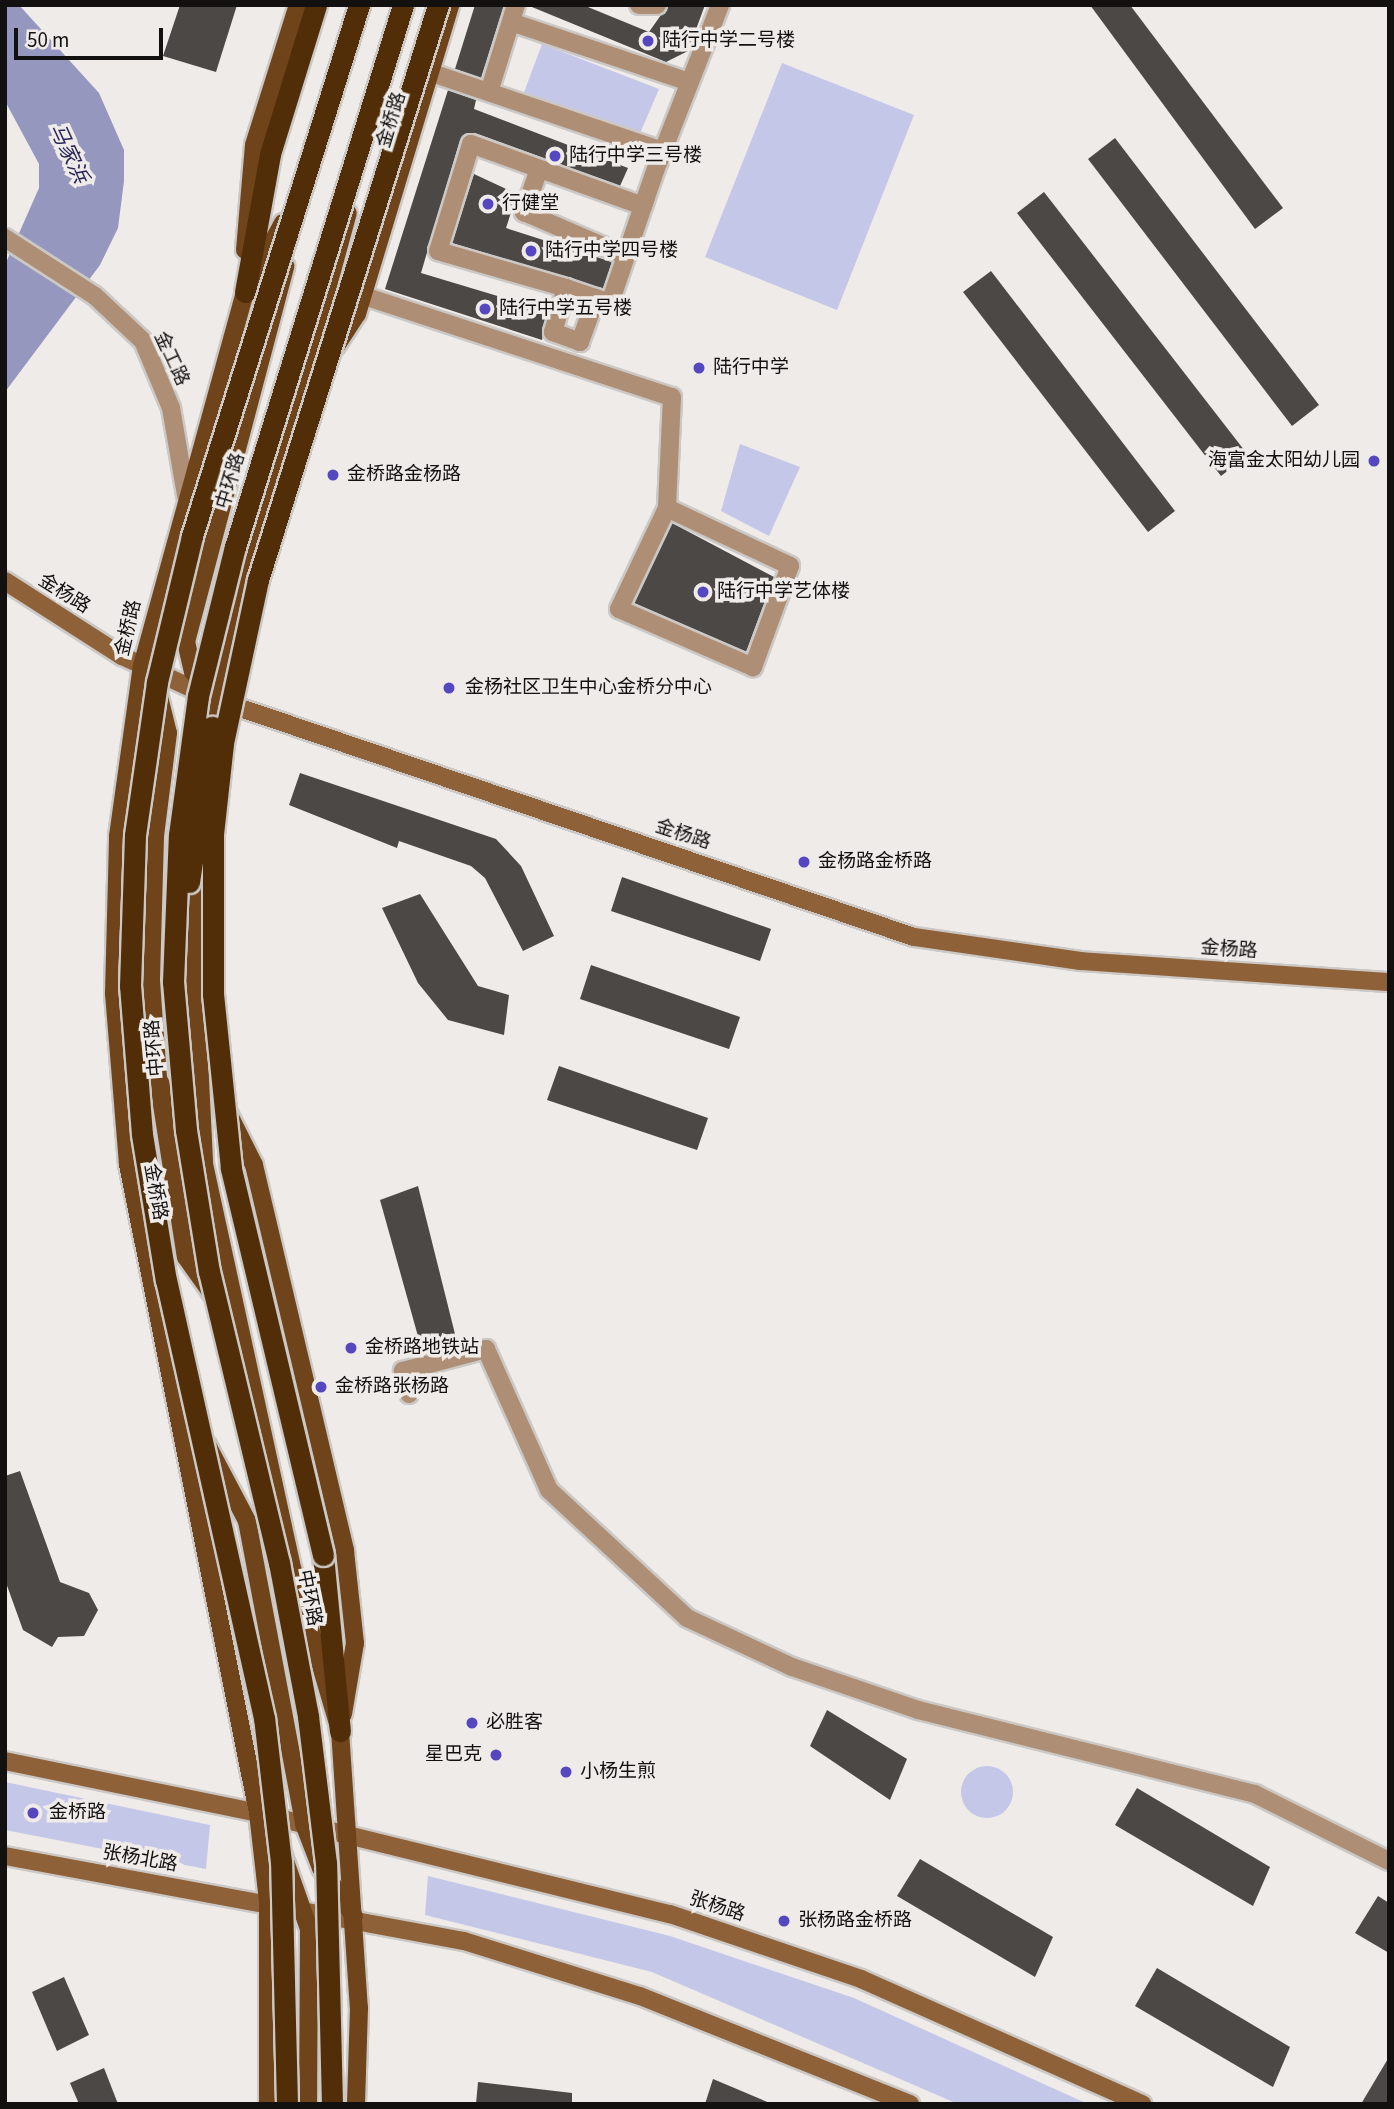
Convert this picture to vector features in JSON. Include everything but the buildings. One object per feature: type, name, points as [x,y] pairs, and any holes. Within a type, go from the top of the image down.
[{"type":"highway","points":[[245,292],[270,154],[316,5]]},
{"type":"highway","name":"中环路","points":[[286,2104],[281,1863],[264,1718],[166,1281],[142,1134],[130,986],[134,849],[157,682],[192,536],[359,5]]},
{"type":"highway","name":"中环路","points":[[332,2104],[326,1863],[308,1716],[279,1563],[209,1272],[178,1055],[173,982],[178,835],[198,696],[235,547],[403,5]]},
{"type":"highway","points":[[178,1055],[185,915],[203,774],[240,613],[283,493],[438,5]]},
{"type":"highway","points":[[283,493],[223,743],[213,834],[213,994],[233,1181],[323,1555],[340,1731]]},
{"type":"main road","name":"金桥路","points":[[245,292],[254,145],[298,5]]},
{"type":"main road","name":"金桥路","points":[[268,2104],[268,1901],[258,1813],[128,1164],[114,993],[118,836],[142,666],[186,495],[245,292],[302,184],[359,5]]},
{"type":"main road","name":"金桥路","points":[[356,2104],[352,1836],[340,1731],[291,1564],[204,1164],[200,1077],[199,837],[217,700],[303,396],[350,206],[410,5]]},
{"type":"main road","name":"金桥路","points":[[303,396],[357,314],[450,5]]},
{"type":"main road","points":[[217,700],[192,672],[186,642],[264,366],[302,184]]},
{"type":"main road","name":"金杨路","points":[[5,581],[142,666],[217,700],[914,937],[1080,961],[1389,982]]},
{"type":"main road","points":[[142,666],[160,695],[168,733],[155,836],[152,954],[158,1079],[186,1257],[238,1324]]},
{"type":"main road","name":"金桥路","points":[[200,1077],[233,1116],[254,1165],[345,1551],[355,1643],[340,1731]]},
{"type":"main road","points":[[158,1079],[204,1164]]},
{"type":"main road","points":[[174,1391],[247,1521],[304,1824],[321,1868],[354,1916]]},
{"type":"main road","points":[[5,1760],[258,1813],[291,1864],[306,1908],[308,2104]]},
{"type":"main road","name":"张杨路","points":[[258,1813],[670,1914],[776,1947],[1142,2104]]},
{"type":"main road","name":"张杨北路","points":[[5,1856],[268,1901]]},
{"type":"main road","points":[[268,1901],[354,1916],[464,1941],[640,1996],[910,2104]]},
{"type":"street","points":[[639,5],[657,5]]},
{"type":"street","points":[[643,206],[471,144],[438,251],[610,303],[662,151],[720,5]]},
{"type":"street","points":[[489,92],[513,13],[689,82]]},
{"type":"street","points":[[429,72],[662,151]]},
{"type":"street","points":[[539,169],[524,212],[626,256]]},
{"type":"street","name":"金工路","points":[[5,238],[95,296],[143,341],[171,408],[186,495],[207,560]]},
{"type":"street","points":[[566,288],[552,332],[580,342],[596,298]]},
{"type":"street","points":[[361,295],[672,397],[667,508],[619,609],[753,667],[790,566],[667,508]]},
{"type":"street","points":[[409,1394],[403,1371],[486,1349],[550,1490],[687,1618],[792,1667],[918,1710],[1255,1794],[1389,1861]]},
{"type":"shaded area","points":[[542,44],[659,89],[638,138],[523,95]]},
{"type":"shaded area","points":[[782,63],[914,115],[837,310],[705,257]]},
{"type":"shaded area","points":[[740,444],[800,467],[769,536],[721,511]]},
{"type":"shaded area","points":[[987,1766],[997,1768],[1005,1774],[1011,1782],[1011,1802],[1005,1810],[997,1816],[987,1818],[977,1816],[969,1810],[963,1802],[961,1792],[963,1782],[969,1774],[977,1768]]},
{"type":"shaded area","points":[[5,1782],[210,1825],[206,1869],[5,1830]]},
{"type":"shaded area","points":[[428,1876],[670,1936],[854,1998],[1088,2104],[958,2104],[652,1972],[425,1915]]},
{"type":"water","name":"马家浜","points":[[5,5],[19,5],[99,93],[124,150],[124,181],[118,228],[100,265],[5,392],[5,265],[39,188],[39,164],[5,101]]},
{"type":"place","name":"陆行中学二号楼","points":[[648,41]]},
{"type":"place","name":"陆行中学三号楼","points":[[555,156]]},
{"type":"place","name":"行健堂","points":[[488,204]]},
{"type":"place","name":"陆行中学四号楼","points":[[531,251]]},
{"type":"place","name":"陆行中学五号楼","points":[[485,309]]},
{"type":"place","name":"陆行中学","points":[[699,368]]},
{"type":"place","name":"海富金太阳幼儿园","points":[[1374,461]]},
{"type":"place","name":"金桥路金杨路","points":[[333,475]]},
{"type":"place","name":"陆行中学艺体楼","points":[[703,592]]},
{"type":"place","name":"金杨社区卫生中心金桥分中心","points":[[449,688]]},
{"type":"place","name":"金杨路金桥路","points":[[804,862]]},
{"type":"place","name":"金桥路地铁站","points":[[351,1348]]},
{"type":"place","name":"金桥路张杨路","points":[[321,1387]]},
{"type":"place","name":"必胜客","points":[[472,1723]]},
{"type":"place","name":"星巴克","points":[[496,1755]]},
{"type":"place","name":"小杨生煎","points":[[566,1772]]},
{"type":"place","name":"金桥路","points":[[33,1813]]},
{"type":"place","name":"张杨路金桥路","points":[[784,1921]]}]
